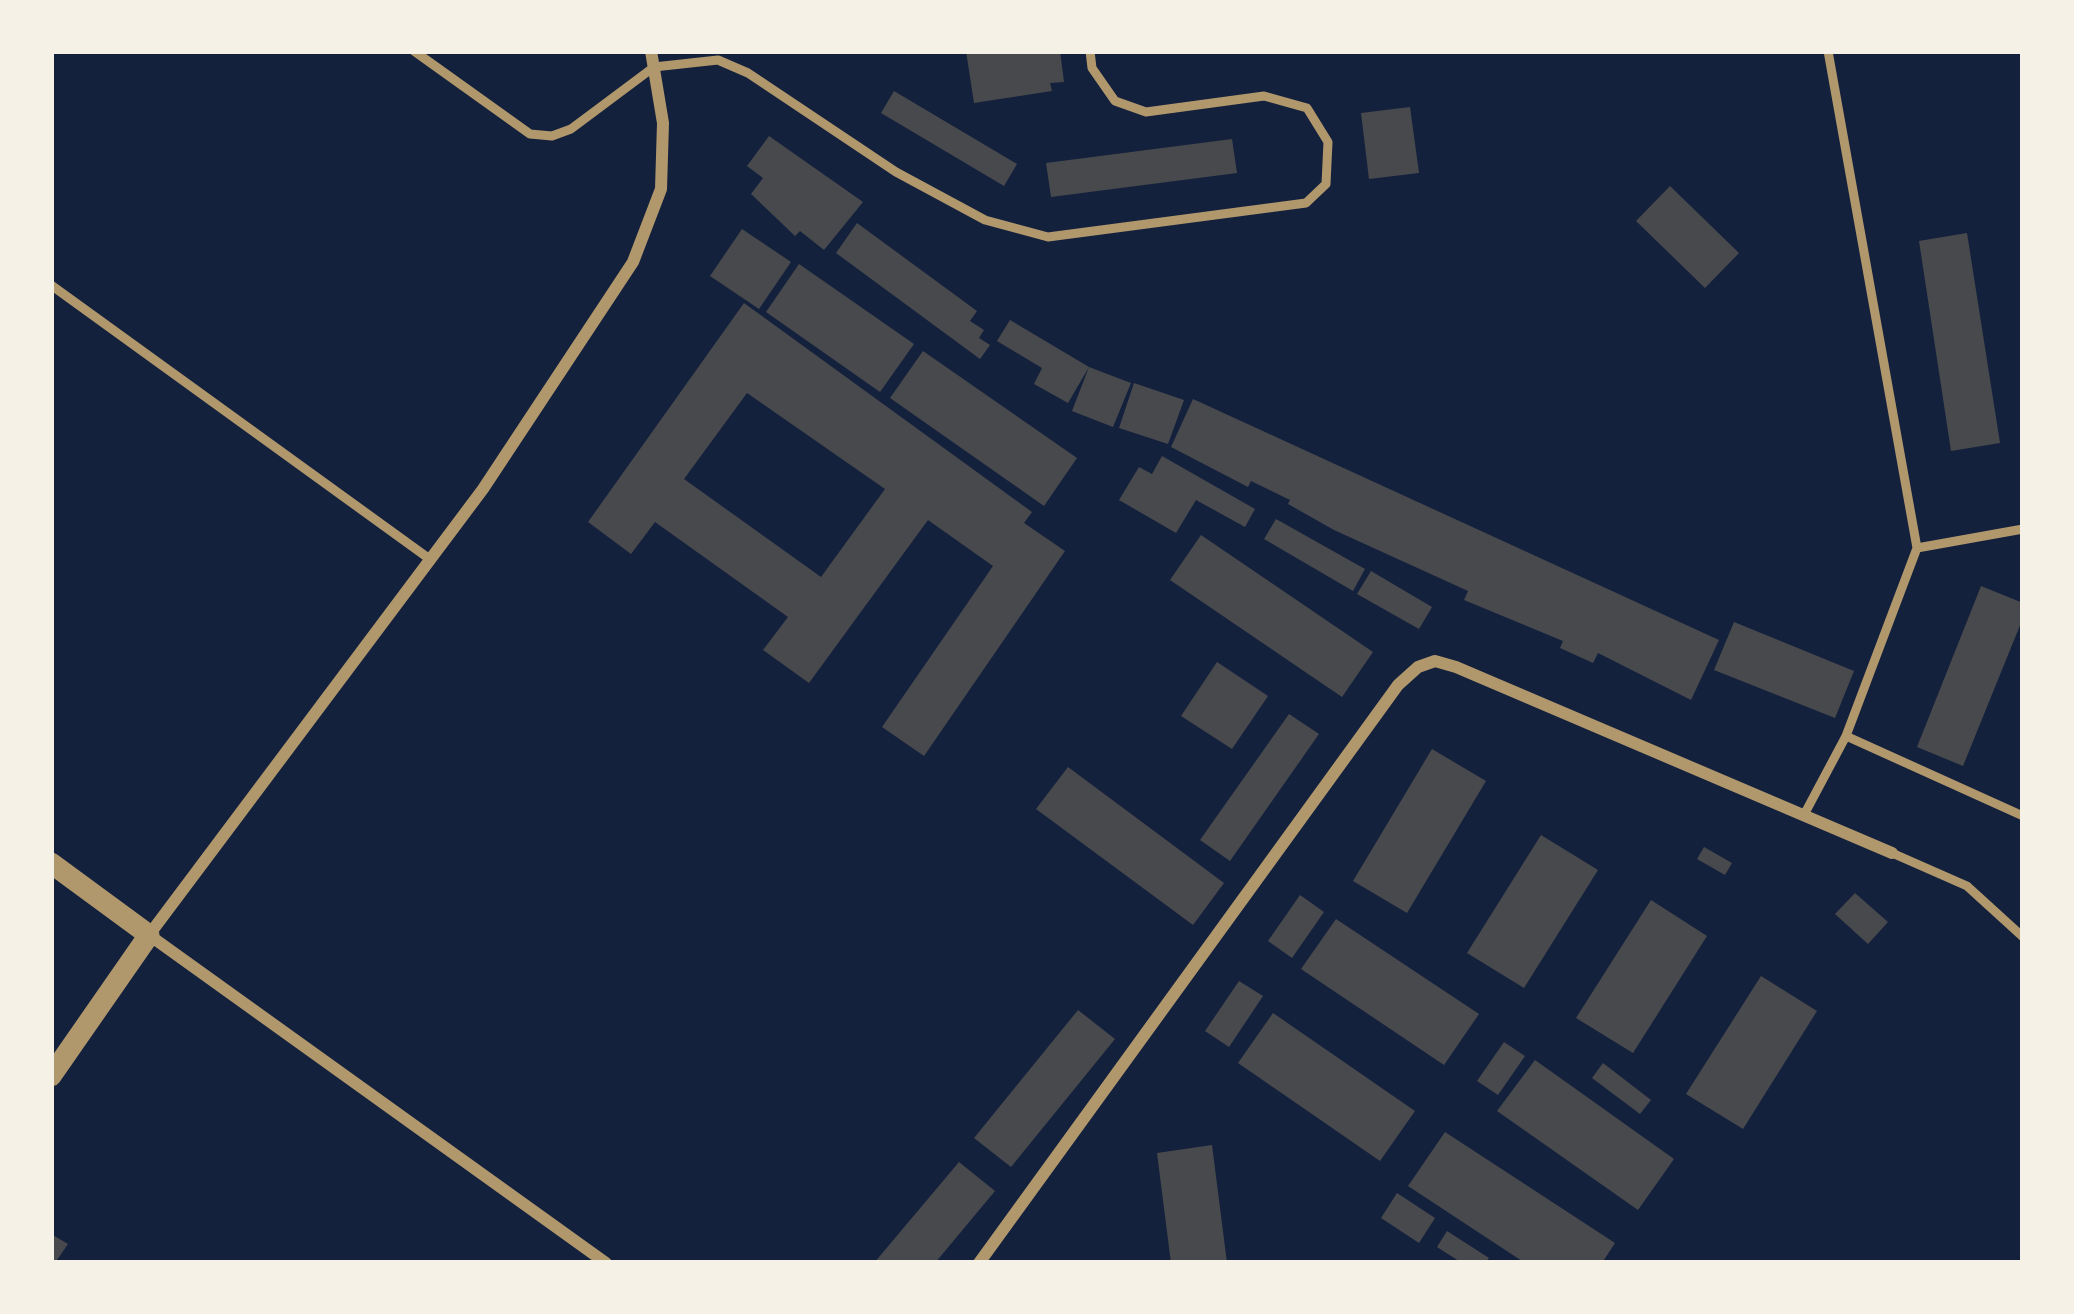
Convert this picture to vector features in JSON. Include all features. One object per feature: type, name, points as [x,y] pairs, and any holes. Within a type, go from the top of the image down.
[{"type":"street","points":[[51,1076],[149,935],[431,560],[633,262],[661,189],[662,123],[651,51]]},
{"type":"street","points":[[980,1263],[1398,685],[1418,667],[1435,661],[1456,667],[1892,853]]},
{"type":"street","points":[[51,863],[606,1263]]},
{"type":"lane","points":[[414,51],[530,134],[552,136],[571,129],[654,67],[718,60],[748,73],[896,172],[985,220],[1048,237],[1306,203],[1326,184],[1328,142],[1307,107],[1264,96],[1146,112],[1115,101],[1092,68],[1090,51]]},
{"type":"lane","points":[[1805,813],[1846,736],[1917,548],[1828,51]]},
{"type":"lane","points":[[51,285],[431,560]]},
{"type":"lane","points":[[1917,548],[2023,529]]},
{"type":"lane","points":[[1846,736],[2023,816]]},
{"type":"lane","points":[[1892,853],[1967,886],[2023,937]]},
{"type":"building","points":[[966,51],[1060,51],[1064,82],[1050,83],[1052,91],[974,103]]},
{"type":"building","points":[[894,91],[1017,164],[1004,186],[881,113]]},
{"type":"building","points":[[1410,107],[1419,173],[1369,179],[1361,113]]},
{"type":"building","points":[[769,136],[863,202],[824,250],[800,231],[795,236],[751,194],[763,178],[747,166]]},
{"type":"building","points":[[1232,139],[1237,173],[1051,197],[1046,163]]},
{"type":"building","points":[[1670,186],[1739,253],[1705,288],[1636,221]]},
{"type":"building","points":[[857,223],[977,311],[970,321],[984,330],[979,338],[990,345],[980,359],[836,253]]},
{"type":"building","points":[[742,229],[791,262],[759,309],[710,276]]},
{"type":"building","points":[[1967,233],[2000,443],[1951,451],[1919,241]]},
{"type":"building","points":[[799,264],[914,344],[880,392],[766,312]]},
{"type":"building","points":[[744,303],[1032,512],[1024,523],[1065,551],[924,756],[882,727],[993,566],[928,520],[809,683],[763,650],[788,617],[655,522],[631,554],[588,522]],"holes":[[[747,393],[885,489],[821,577],[684,479]]]},
{"type":"building","points":[[1010,320],[1089,367],[1068,403],[1034,384],[1042,368],[997,341]]},
{"type":"building","points":[[923,351],[1077,458],[1044,506],[890,398]]},
{"type":"building","points":[[1089,367],[1131,383],[1113,427],[1072,411]]},
{"type":"building","points":[[1134,383],[1184,400],[1168,444],[1119,428]]},
{"type":"building","points":[[1193,399],[1719,640],[1691,700],[1598,653],[1593,663],[1560,648],[1563,641],[1464,600],[1468,591],[1334,530],[1251,481],[1248,487],[1171,447]]},
{"type":"building","points":[[1162,456],[1255,509],[1245,527],[1196,500],[1176,533],[1119,500],[1139,467],[1152,474]]},
{"type":"building","points":[[1276,519],[1365,569],[1353,591],[1264,539]]},
{"type":"building","points":[[1201,535],[1373,652],[1342,697],[1170,580]]},
{"type":"building","points":[[1371,571],[1432,607],[1419,629],[1357,594]]},
{"type":"building","points":[[1981,586],[2023,603],[2023,618],[1963,766],[1917,747]]},
{"type":"building","points":[[1734,622],[1854,671],[1835,718],[1714,670]]},
{"type":"building","points":[[1217,662],[1268,696],[1232,749],[1181,716]]},
{"type":"building","points":[[1289,714],[1319,734],[1230,861],[1200,840]]},
{"type":"building","points":[[1432,749],[1486,781],[1407,913],[1353,881]]},
{"type":"building","points":[[1068,767],[1224,883],[1193,925],[1036,809]]},
{"type":"building","points":[[1541,835],[1598,870],[1524,988],[1467,953]]},
{"type":"building","points":[[1704,847],[1732,863],[1725,875],[1697,859]]},
{"type":"building","points":[[1855,893],[1888,922],[1868,944],[1835,914]]},
{"type":"building","points":[[1300,895],[1324,912],[1292,958],[1268,941]]},
{"type":"building","points":[[1651,900],[1707,936],[1633,1053],[1576,1018]]},
{"type":"building","points":[[1336,919],[1479,1014],[1444,1065],[1301,969]]},
{"type":"building","points":[[1761,976],[1817,1011],[1743,1129],[1686,1094]]},
{"type":"building","points":[[1239,981],[1263,996],[1229,1047],[1205,1031]]},
{"type":"building","points":[[1078,1010],[1115,1039],[1011,1167],[974,1138]]},
{"type":"building","points":[[1273,1013],[1415,1111],[1380,1161],[1238,1063]]},
{"type":"building","points":[[1504,1042],[1525,1056],[1498,1095],[1477,1081]]},
{"type":"building","points":[[1535,1060],[1674,1159],[1638,1210],[1497,1111]]},
{"type":"building","points":[[1603,1063],[1651,1100],[1640,1114],[1592,1078]]},
{"type":"building","points":[[1445,1132],[1615,1243],[1602,1263],[1525,1263],[1408,1186]]},
{"type":"building","points":[[1212,1145],[1227,1263],[1171,1263],[1157,1153]]},
{"type":"building","points":[[959,1162],[995,1191],[935,1263],[874,1263]]},
{"type":"building","points":[[1397,1193],[1435,1218],[1419,1243],[1381,1218]]},
{"type":"building","points":[[1447,1231],[1489,1258],[1485,1263],[1462,1263],[1437,1247]]},
{"type":"building","points":[[51,1234],[68,1244],[55,1263],[51,1263]]}]
